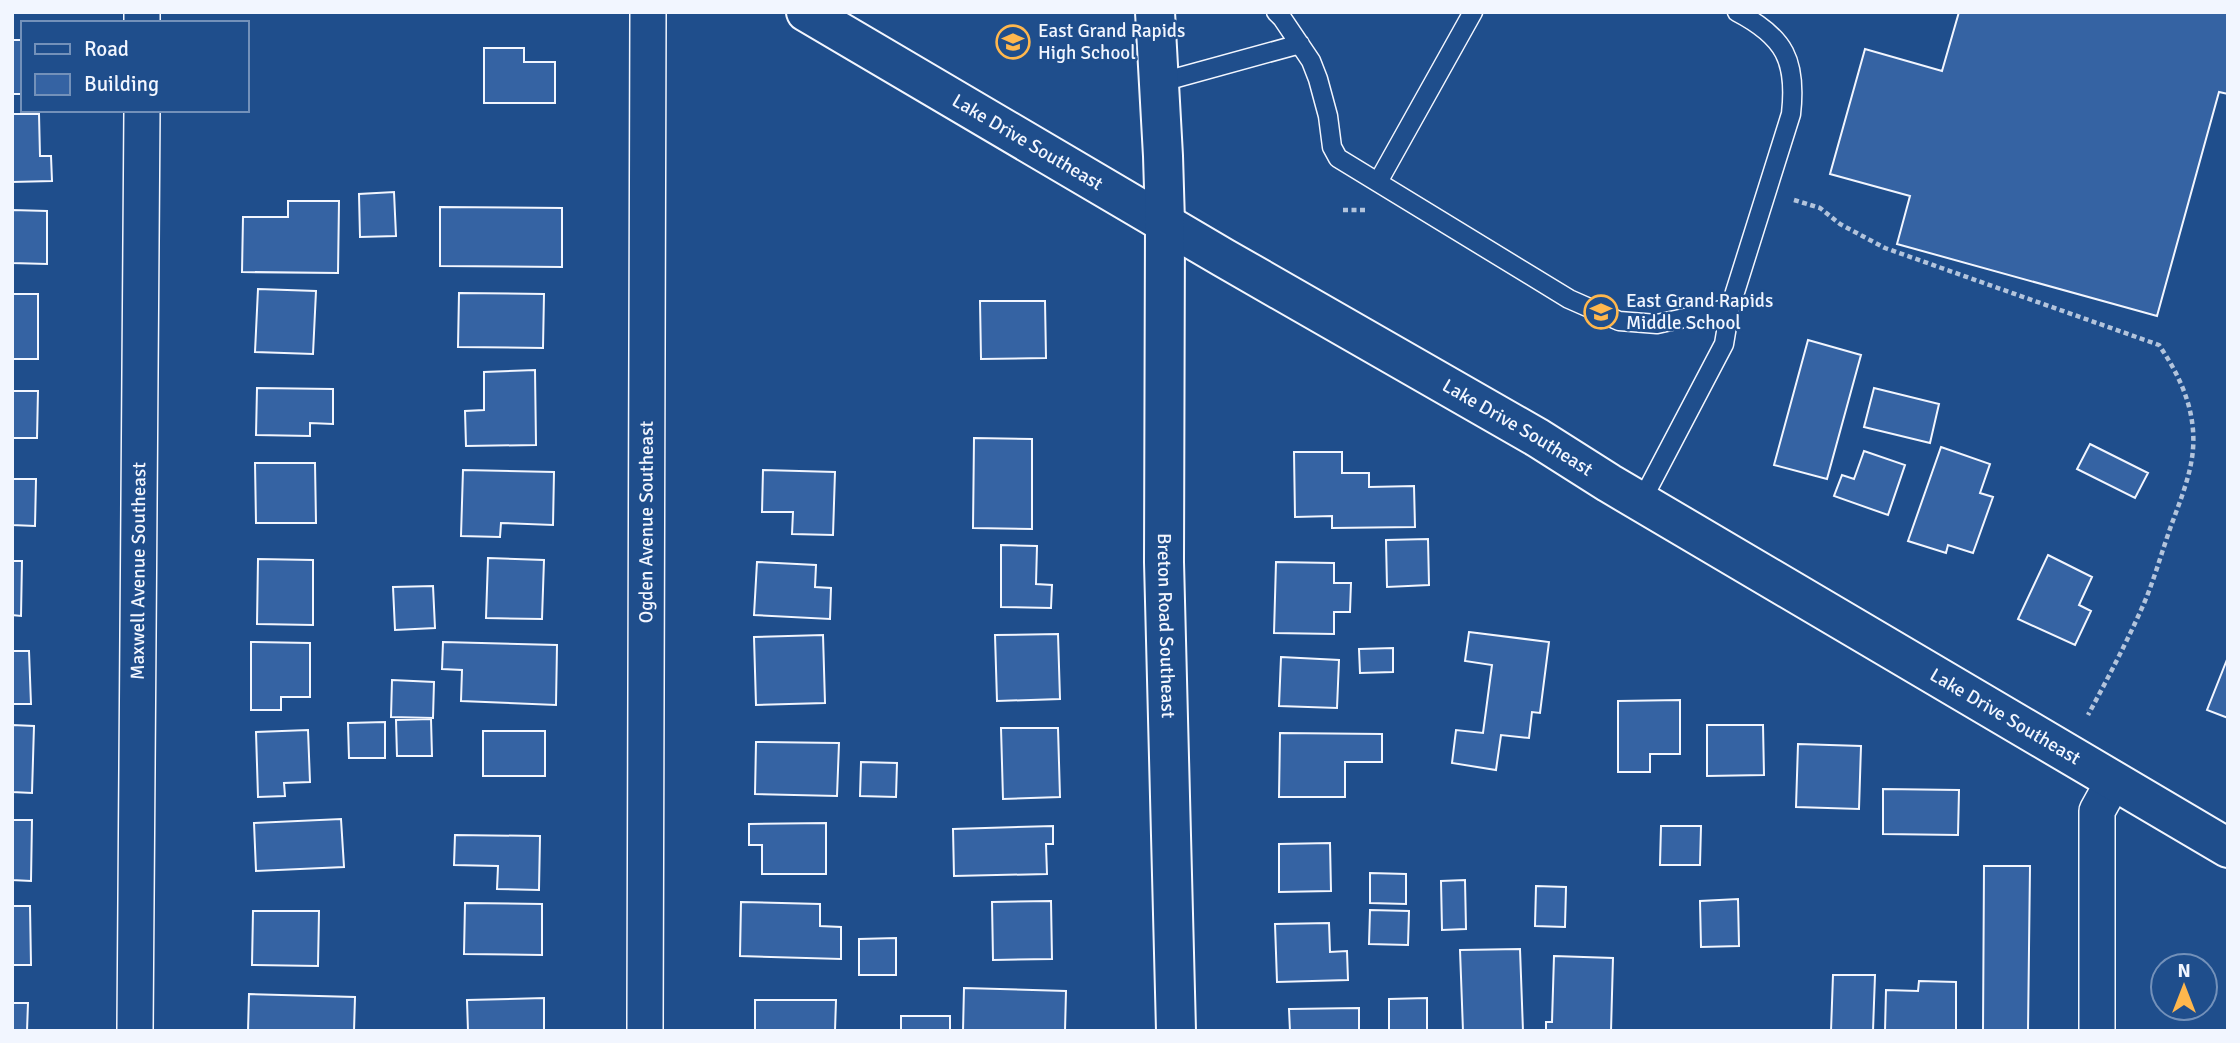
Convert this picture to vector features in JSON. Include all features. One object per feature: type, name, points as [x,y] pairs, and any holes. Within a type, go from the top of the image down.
[{"type":"main road","name":"Lake Drive Southeast","points":[[806,12],[1538,438],[1641,502],[2228,848]]},
{"type":"main road","name":"Breton Road Southeast","points":[[1155,12],[1165,222],[1164,562],[1176,1031]]},
{"type":"street","name":"Ogden Avenue Southeast","points":[[645,1031],[648,12]]},
{"type":"street","name":"Maxwell Avenue Southeast","points":[[135,1031],[142,112]]},
{"type":"street","points":[[2097,1031],[2097,811],[2113,782]]},
{"type":"lane","points":[[1276,12],[1311,61],[1328,116],[1332,147],[1338,158],[1569,299],[1619,321],[1657,324],[1730,308]]},
{"type":"lane","points":[[1378,182],[1473,12]]},
{"type":"lane","points":[[1641,502],[1724,344],[1730,308],[1791,114],[1794,93],[1792,72],[1785,51],[1770,33],[1737,12]]},
{"type":"lane","points":[[1158,83],[1300,44]]},
{"type":"path","points":[[1791,199],[1820,208],[1840,224],[1885,248],[2159,345],[2174,367],[2185,391],[2192,418],[2193,449],[2188,476],[2146,600],[2088,715]]},
{"type":"building","points":[[1959,12],[2228,12],[2228,94],[2219,92],[2157,316],[1897,244],[1910,196],[1830,174],[1865,49],[1942,71]]},
{"type":"building","points":[[12,40],[21,40],[21,94],[12,94]]},
{"type":"building","points":[[484,48],[524,48],[524,62],[555,62],[555,103],[484,103]]},
{"type":"building","points":[[12,114],[39,114],[40,156],[51,156],[52,181],[12,182]]},
{"type":"building","points":[[394,192],[396,236],[360,237],[359,194]]},
{"type":"building","points":[[288,201],[339,201],[338,273],[242,272],[243,217],[288,217]]},
{"type":"building","points":[[440,207],[562,208],[562,267],[440,266]]},
{"type":"building","points":[[12,210],[47,211],[47,264],[12,263]]},
{"type":"building","points":[[258,289],[316,291],[313,354],[255,352]]},
{"type":"building","points":[[459,293],[544,294],[543,348],[458,347]]},
{"type":"building","points":[[12,294],[38,294],[38,359],[12,359]]},
{"type":"building","points":[[980,301],[1045,301],[1046,358],[981,359]]},
{"type":"building","points":[[1808,340],[1861,355],[1827,479],[1774,465]]},
{"type":"building","points":[[535,370],[536,445],[466,446],[465,411],[484,410],[484,372]]},
{"type":"building","points":[[257,388],[333,389],[333,424],[310,423],[310,436],[256,435]]},
{"type":"building","points":[[1874,388],[1939,404],[1930,443],[1864,427]]},
{"type":"building","points":[[12,391],[38,391],[37,438],[12,438]]},
{"type":"building","points":[[974,438],[1032,439],[1032,529],[973,528]]},
{"type":"building","points":[[2090,444],[2148,473],[2135,498],[2077,469]]},
{"type":"building","points":[[1941,447],[1990,464],[1980,493],[1993,497],[1973,553],[1948,545],[1946,553],[1908,541]]},
{"type":"building","points":[[1864,451],[1905,465],[1888,515],[1834,496],[1842,475],[1854,479]]},
{"type":"building","points":[[1294,452],[1342,452],[1342,473],[1369,473],[1369,487],[1414,486],[1415,527],[1332,528],[1332,516],[1295,517]]},
{"type":"building","points":[[255,463],[315,463],[316,523],[256,523]]},
{"type":"building","points":[[463,470],[554,472],[553,525],[501,523],[500,537],[461,536]]},
{"type":"building","points":[[763,470],[835,472],[833,535],[792,534],[793,512],[762,512]]},
{"type":"building","points":[[12,479],[36,479],[35,526],[12,525]]},
{"type":"building","points":[[1428,539],[1429,585],[1387,587],[1386,540]]},
{"type":"building","points":[[1001,545],[1037,546],[1036,584],[1052,585],[1051,608],[1001,607]]},
{"type":"building","points":[[2048,555],[2092,577],[2079,605],[2091,611],[2075,645],[2018,619]]},
{"type":"building","points":[[488,558],[544,560],[542,619],[486,618]]},
{"type":"building","points":[[258,559],[313,560],[313,625],[257,624]]},
{"type":"building","points":[[12,561],[22,561],[21,616],[12,615]]},
{"type":"building","points":[[757,562],[816,565],[815,587],[831,588],[830,619],[754,615]]},
{"type":"building","points":[[1276,562],[1334,563],[1334,583],[1351,583],[1350,612],[1334,612],[1334,634],[1274,633]]},
{"type":"building","points":[[433,586],[435,628],[395,630],[393,587]]},
{"type":"building","points":[[1469,632],[1549,642],[1540,713],[1532,712],[1529,738],[1501,735],[1496,770],[1452,763],[1456,730],[1483,733],[1492,665],[1465,661]]},
{"type":"building","points":[[1058,634],[1060,699],[997,701],[995,635]]},
{"type":"building","points":[[823,635],[825,703],[756,705],[754,637]]},
{"type":"building","points":[[251,642],[310,643],[310,697],[281,697],[281,710],[251,710]]},
{"type":"building","points":[[443,642],[557,645],[556,705],[461,701],[462,670],[442,669]]},
{"type":"building","points":[[1393,648],[1393,672],[1360,673],[1359,649]]},
{"type":"building","points":[[12,651],[29,651],[31,704],[12,704]]},
{"type":"building","points":[[1281,657],[1339,660],[1337,708],[1279,706]]},
{"type":"building","points":[[2228,657],[2228,718],[2207,710]]},
{"type":"building","points":[[392,680],[434,682],[433,718],[391,717]]},
{"type":"building","points":[[1680,700],[1680,754],[1650,754],[1650,772],[1618,772],[1618,701]]},
{"type":"building","points":[[431,719],[432,756],[397,756],[396,720]]},
{"type":"building","points":[[385,722],[385,758],[349,758],[348,723]]},
{"type":"building","points":[[12,725],[34,726],[32,793],[12,792]]},
{"type":"building","points":[[1707,725],[1763,725],[1764,775],[1707,776]]},
{"type":"building","points":[[1001,728],[1058,728],[1060,797],[1003,799]]},
{"type":"building","points":[[308,730],[310,782],[284,783],[285,796],[258,797],[256,732]]},
{"type":"building","points":[[483,731],[545,731],[545,776],[483,776]]},
{"type":"building","points":[[1280,733],[1382,734],[1382,762],[1345,762],[1345,797],[1279,797]]},
{"type":"building","points":[[756,742],[839,743],[837,796],[755,794]]},
{"type":"building","points":[[1798,744],[1861,746],[1859,809],[1796,807]]},
{"type":"building","points":[[861,762],[897,763],[896,797],[860,796]]},
{"type":"building","points":[[1883,789],[1959,790],[1958,835],[1883,834]]},
{"type":"building","points":[[341,819],[344,867],[256,871],[254,823]]},
{"type":"building","points":[[12,820],[32,820],[31,881],[12,880]]},
{"type":"building","points":[[826,823],[826,874],[762,874],[762,845],[749,845],[749,824]]},
{"type":"building","points":[[1053,826],[1053,844],[1046,844],[1047,874],[954,876],[953,829]]},
{"type":"building","points":[[1661,826],[1701,826],[1700,865],[1660,865]]},
{"type":"building","points":[[455,835],[540,836],[539,890],[497,889],[498,866],[454,865]]},
{"type":"building","points":[[1330,843],[1331,891],[1279,892],[1279,844]]},
{"type":"building","points":[[1984,866],[2030,866],[2028,1031],[1983,1031]]},
{"type":"building","points":[[1370,873],[1406,874],[1406,904],[1370,903]]},
{"type":"building","points":[[1465,880],[1466,929],[1442,930],[1441,881]]},
{"type":"building","points":[[1536,886],[1566,887],[1565,927],[1535,926]]},
{"type":"building","points":[[1738,899],[1739,946],[1701,947],[1700,901]]},
{"type":"building","points":[[1051,901],[1052,959],[993,960],[992,902]]},
{"type":"building","points":[[741,902],[820,904],[820,926],[841,927],[841,959],[740,956]]},
{"type":"building","points":[[465,903],[542,904],[542,955],[464,954]]},
{"type":"building","points":[[12,906],[30,906],[31,965],[12,965]]},
{"type":"building","points":[[1370,910],[1409,911],[1408,945],[1369,944]]},
{"type":"building","points":[[253,911],[319,911],[318,966],[252,965]]},
{"type":"building","points":[[1329,923],[1330,952],[1347,951],[1348,980],[1277,982],[1275,924]]},
{"type":"building","points":[[896,938],[896,975],[859,975],[859,939]]},
{"type":"building","points":[[1520,949],[1523,1031],[1463,1031],[1460,950]]},
{"type":"building","points":[[1554,956],[1613,958],[1611,1031],[1546,1031],[1546,1022],[1552,1022]]},
{"type":"building","points":[[1833,975],[1875,975],[1873,1031],[1831,1031]]},
{"type":"building","points":[[1919,981],[1956,982],[1956,1031],[1885,1031],[1886,990],[1918,991]]},
{"type":"building","points":[[964,988],[1066,991],[1065,1031],[963,1031]]},
{"type":"building","points":[[249,994],[355,997],[354,1031],[248,1031]]},
{"type":"building","points":[[544,998],[544,1031],[468,1031],[467,1000]]},
{"type":"building","points":[[1427,998],[1427,1031],[1389,1031],[1389,999]]},
{"type":"building","points":[[755,1000],[836,1000],[835,1031],[755,1031]]},
{"type":"building","points":[[12,1003],[28,1003],[27,1031],[12,1031]]},
{"type":"building","points":[[1359,1008],[1359,1031],[1290,1031],[1289,1009]]},
{"type":"building","points":[[901,1016],[950,1016],[950,1031],[901,1031]]},
{"type":"place","name":"East Grand Rapids High School","points":[[1013,42]]},
{"type":"place","name":"East Grand Rapids Middle School","points":[[1601,312]]}]
